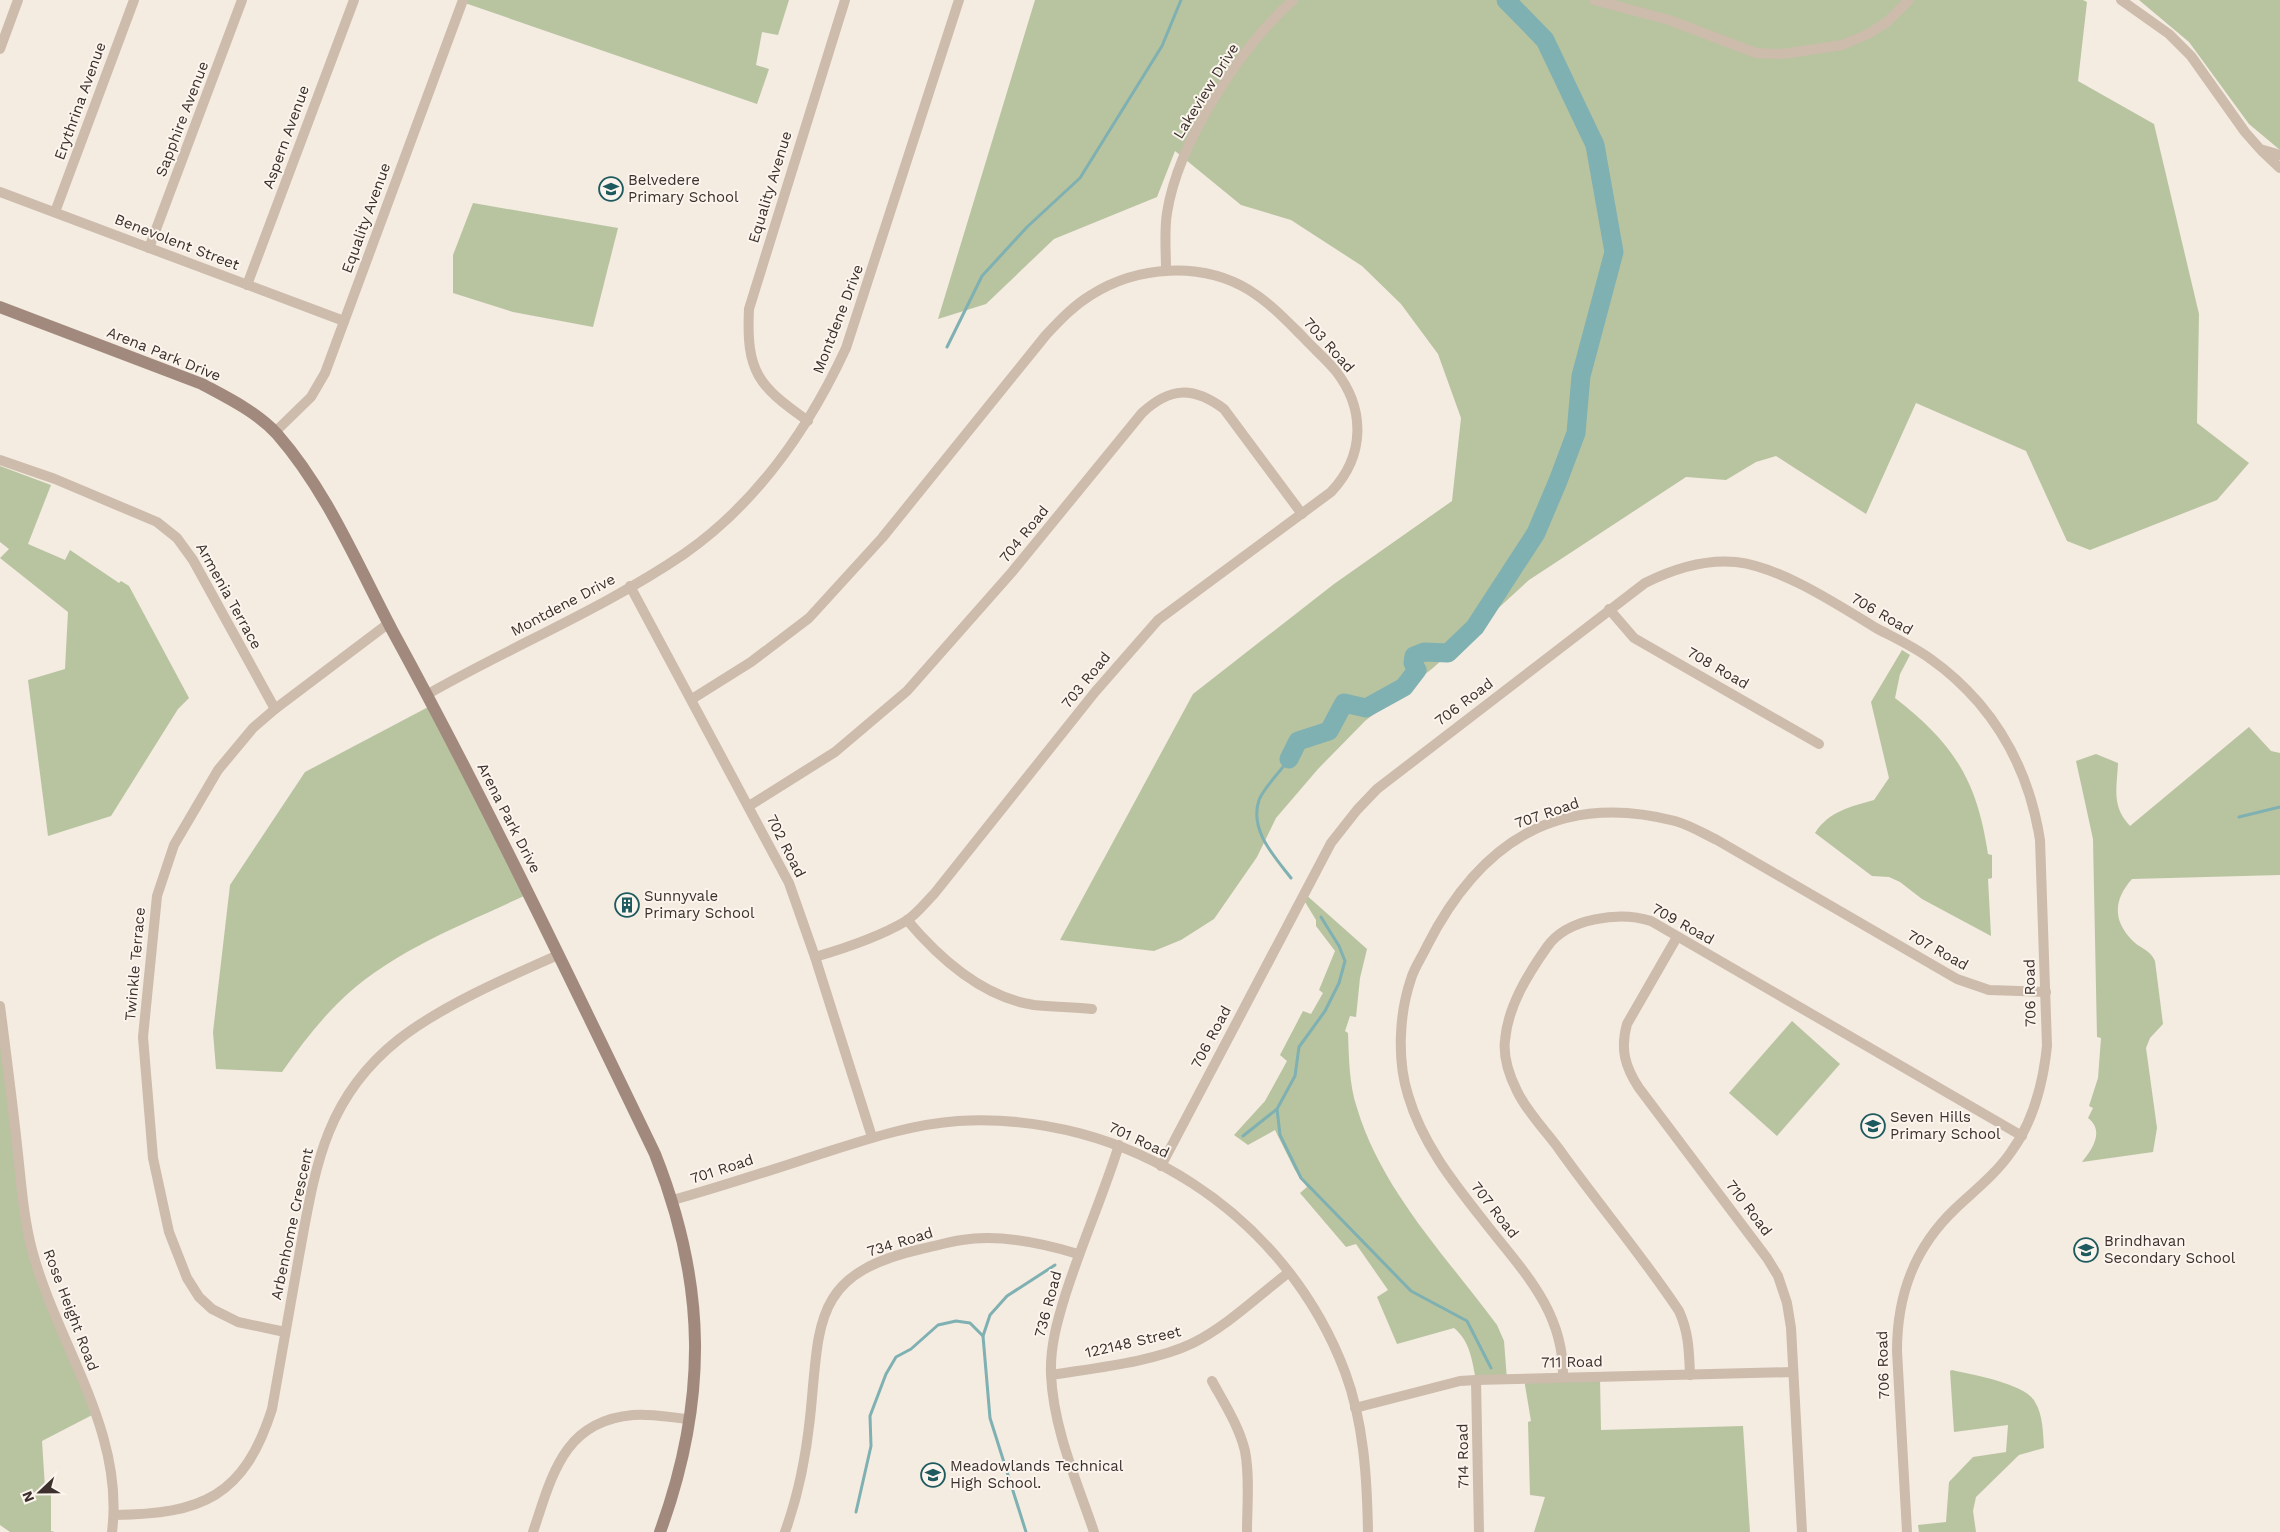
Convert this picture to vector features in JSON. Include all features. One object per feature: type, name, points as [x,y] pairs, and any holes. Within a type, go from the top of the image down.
[{"type":"street","points":[[0,46],[18,0]]},
{"type":"street","name":"Erythrina Avenue","points":[[55,212],[134,0]]},
{"type":"street","name":"Sapphire Avenue","points":[[150,248],[242,0]]},
{"type":"street","name":"Aspern Avenue","points":[[247,285],[354,0]]},
{"type":"street","name":"Equality Avenue","points":[[275,432],[311,397],[320,384],[464,0]]},
{"type":"street","name":"Equality Avenue","points":[[808,421],[776,399],[759,376],[748,350],[749,309],[845,0]]},
{"type":"street","name":"Montdene Drive","points":[[428,694],[630,586],[684,553],[725,520],[755,491],[808,421],[828,388],[846,348],[959,0]]},
{"type":"street","name":"Lakeview Drive","points":[[1166,270],[1167,215],[1177,175],[1189,146],[1228,78],[1253,44],[1293,0]]},
{"type":"street","points":[[1594,0],[1669,20],[1756,53],[1782,54],[1842,45],[1868,34],[1887,22],[1909,0]]},
{"type":"street","points":[[2122,0],[2169,34],[2191,56],[2245,132],[2280,168]]},
{"type":"street","points":[[2260,149],[2280,156]]},
{"type":"street","name":"Benevolent Street","points":[[0,192],[344,321]]},
{"type":"street","name":"703 Road","points":[[692,699],[757,658],[809,618],[882,538],[1046,335],[1071,309],[1111,284],[1139,274],[1166,270],[1202,273],[1222,278],[1248,289],[1284,317],[1334,370],[1348,390],[1356,411],[1358,434],[1353,460],[1344,479],[1302,514],[1158,620],[1095,692],[934,894],[907,920],[850,946],[815,957]]},
{"type":"street","name":"Arena Park Drive","points":[[0,308],[202,384],[245,409],[275,432],[299,460],[314,484],[428,694],[655,1154],[673,1200],[682,1234],[693,1296],[695,1361],[690,1419],[684,1454],[660,1532]]},
{"type":"street","name":"704 Road","points":[[749,806],[835,752],[907,691],[1012,572],[1142,413],[1163,397],[1177,392],[1188,392],[1212,400],[1224,409],[1302,514]]},
{"type":"street","name":"Armenia Terrace","points":[[0,460],[55,479],[127,508],[168,530],[186,548],[275,708]]},
{"type":"street","name":"706 Road","points":[[1161,1166],[1311,878],[1332,843],[1357,810],[1377,789],[1645,583],[1667,572],[1716,562],[1737,562],[1783,576],[1931,659],[1958,681],[1980,704],[2003,737],[2022,772],[2030,792],[2040,840],[2047,1046],[2044,1071],[2035,1106],[2022,1136],[2011,1153],[1933,1234],[1912,1266],[1903,1289],[1897,1328],[1897,1351],[1907,1532]]},
{"type":"street","name":"702 Road","points":[[630,586],[692,699],[789,884],[815,957],[872,1137]]},
{"type":"street","name":"708 Road","points":[[1609,609],[1634,638],[1819,744]]},
{"type":"street","name":"Twinkle Terrace","points":[[285,1332],[225,1317],[199,1297],[187,1278],[169,1232],[160,1198],[153,1158],[143,1037],[157,896],[166,863],[174,845],[218,770],[253,728],[275,708],[389,623]]},
{"type":"street","name":"707 Road","points":[[1563,1376],[1557,1333],[1546,1304],[1536,1285],[1482,1220],[1429,1145],[1416,1120],[1403,1075],[1401,1049],[1403,1024],[1411,978],[1449,907],[1467,881],[1493,856],[1520,836],[1576,815],[1608,811],[1632,812],[1678,822],[1725,844],[1957,979],[1989,990],[2046,992]]},
{"type":"street","name":"709 Road","points":[[1690,1375],[1690,1347],[1686,1326],[1679,1311],[1518,1093],[1506,1062],[1505,1041],[1508,1021],[1522,986],[1548,944],[1563,933],[1600,917],[1636,916],[1651,921],[2022,1136]]},
{"type":"street","points":[[907,920],[949,964],[1003,995],[1032,1004],[1092,1009]]},
{"type":"street","name":"710 Road","points":[[1677,937],[1627,1024],[1623,1038],[1624,1055],[1628,1071],[1739,1218],[1778,1276],[1791,1328],[1802,1532]]},
{"type":"street","name":"Arbenhome Crescent","points":[[114,1516],[154,1515],[187,1508],[210,1498],[242,1472],[265,1433],[272,1409],[318,1161],[335,1116],[349,1092],[379,1056],[420,1024],[443,1010],[558,955]]},
{"type":"street","name":"Rose Height Road","points":[[0,1006],[28,1234],[40,1278],[96,1413],[110,1468],[114,1516],[112,1532]]},
{"type":"street","name":"701 Road","points":[[673,1200],[872,1137],[910,1127],[934,1124],[1008,1120],[1078,1131],[1119,1145],[1187,1180],[1228,1209],[1268,1247],[1315,1312],[1345,1371],[1356,1408],[1363,1448],[1368,1532]]},
{"type":"street","name":"736 Road","points":[[1094,1532],[1057,1416],[1051,1375],[1053,1340],[1078,1254],[1119,1145]]},
{"type":"street","name":"734 Road","points":[[785,1532],[798,1487],[805,1453],[817,1342],[821,1322],[842,1286],[862,1269],[884,1259],[963,1240],[1005,1240],[1078,1254]]},
{"type":"street","name":"122148 Street","points":[[1051,1375],[1117,1364],[1193,1343],[1212,1331],[1288,1273]]},
{"type":"street","name":"711 Road","points":[[1356,1408],[1460,1381],[1563,1376],[1793,1372]]},
{"type":"street","name":"714 Road","points":[[1476,1380],[1479,1532]]},
{"type":"street","points":[[1212,1381],[1234,1420],[1245,1451],[1247,1532]]},
{"type":"street","points":[[533,1532],[559,1461],[569,1446],[584,1432],[607,1419],[634,1415],[690,1419]]},
{"type":"green space","points":[[463,0],[789,0],[778,35],[762,32],[756,65],[769,69],[757,104],[462,2]]},
{"type":"green space","points":[[1035,0],[2083,0],[2087,2],[2078,81],[2154,124],[2199,314],[2197,423],[2249,463],[2217,500],[2090,550],[2067,541],[2026,451],[1916,403],[1866,514],[1776,456],[1756,462],[1726,480],[1686,477],[1529,580],[1433,668],[1365,721],[1318,769],[1276,818],[1257,857],[1214,919],[1181,940],[1154,951],[1060,940],[1193,694],[1334,584],[1452,501],[1461,418],[1438,354],[1401,304],[1362,266],[1291,220],[1241,205],[1175,151],[1157,197],[1054,239],[986,304],[938,319]]},
{"type":"green space","points":[[2139,0],[2280,0],[2280,150],[2249,124],[2189,42]]},
{"type":"green space","points":[[473,203],[618,228],[593,327],[513,312],[453,293],[453,255]]},
{"type":"green space","points":[[0,466],[51,485],[28,544],[65,560],[70,550],[119,583],[121,581],[129,586],[189,698],[178,709],[111,816],[48,836],[28,680],[65,669],[68,612],[0,558],[9,549],[0,542]]},
{"type":"green space","points":[[1902,650],[1910,655],[1900,674],[1895,698],[1933,731],[1947,748],[1960,766],[1977,805],[1988,854],[1992,855],[1992,878],[1988,879],[1991,936],[1922,899],[1900,882],[1889,877],[1872,876],[1815,833],[1833,815],[1874,800],[1889,778],[1871,702]]},
{"type":"green space","points":[[432,705],[528,894],[427,941],[379,969],[329,1012],[282,1072],[216,1069],[213,1032],[230,885],[305,772]]},
{"type":"green space","points":[[2249,727],[2271,751],[2280,753],[2280,875],[2132,879],[2126,886],[2119,901],[2118,916],[2120,923],[2130,938],[2150,954],[2155,961],[2163,1024],[2150,1038],[2146,1048],[2157,1128],[2153,1152],[2082,1162],[2093,1146],[2096,1134],[2093,1123],[2088,1118],[2093,1108],[2089,1106],[2098,1078],[2101,1038],[2097,1037],[2093,839],[2076,761],[2096,754],[2118,763],[2116,796],[2120,811],[2130,826]]},
{"type":"green space","points":[[1304,893],[1367,949],[1360,978],[1356,1017],[1350,1016],[1345,1031],[1348,1033],[1349,1061],[1354,1099],[1368,1138],[1382,1167],[1399,1195],[1417,1222],[1497,1325],[1504,1341],[1507,1380],[1476,1380],[1472,1358],[1467,1345],[1454,1328],[1397,1344],[1377,1297],[1388,1290],[1356,1244],[1346,1247],[1300,1193],[1307,1187],[1295,1170],[1275,1130],[1248,1145],[1234,1135],[1265,1101],[1287,1061],[1280,1055],[1303,1011],[1311,1014],[1323,993],[1319,990],[1335,951],[1316,926],[1316,920],[1302,897]]},
{"type":"green space","points":[[0,1004],[29,1235],[96,1413],[42,1441],[45,1488],[51,1490],[51,1531],[55,1532],[10,1532],[0,1525]]},
{"type":"green space","points":[[1792,1021],[1840,1064],[1777,1136],[1729,1093]]},
{"type":"green space","points":[[1950,1371],[2010,1385],[2029,1395],[2040,1413],[2044,1448],[2019,1455],[1976,1497],[1973,1511],[1976,1532],[1919,1532],[1918,1525],[1946,1522],[1949,1482],[1973,1457],[2006,1452],[2008,1425],[1954,1432]]},
{"type":"green space","points":[[1600,1378],[1601,1430],[1743,1426],[1750,1532],[1534,1532],[1545,1497],[1530,1495],[1528,1422],[1531,1421],[1524,1379]]},
{"type":"waterway","points":[[947,347],[982,276],[1027,227],[1080,178],[1162,46],[1181,0]]},
{"type":"waterway","points":[[1289,759],[1298,741],[1329,731],[1344,703],[1366,708],[1404,687],[1417,670],[1413,663],[1414,656],[1424,652],[1448,653],[1475,627],[1536,533],[1576,433],[1581,376],[1614,252],[1595,145],[1545,40],[1506,0]]},
{"type":"waterway","points":[[1289,759],[1261,795],[1257,811],[1257,822],[1260,832],[1271,852],[1291,878]]},
{"type":"waterway","points":[[2239,817],[2280,807]]},
{"type":"waterway","points":[[1243,1136],[1277,1109],[1295,1076],[1299,1047],[1325,1011],[1339,983],[1345,961],[1339,946],[1321,917]]},
{"type":"waterway","points":[[1277,1109],[1280,1135],[1301,1178],[1411,1291],[1467,1321],[1491,1368]]},
{"type":"waterway","points":[[1026,1532],[990,1418],[983,1336],[990,1315],[1007,1296],[1055,1265]]},
{"type":"waterway","points":[[856,1512],[871,1446],[870,1416],[886,1374],[896,1357],[911,1349],[938,1325],[956,1321],[970,1323],[983,1336]]},
{"type":"place","name":"Belvedere Primary School","points":[[611,189]]},
{"type":"place","name":"Sunnyvale Primary School","points":[[627,905]]},
{"type":"place","name":"Seven Hills Primary School","points":[[1873,1126]]},
{"type":"place","name":"Brindhavan Secondary School","points":[[2086,1250]]},
{"type":"place","name":"Meadowlands Technical High School.","points":[[933,1475]]}]
